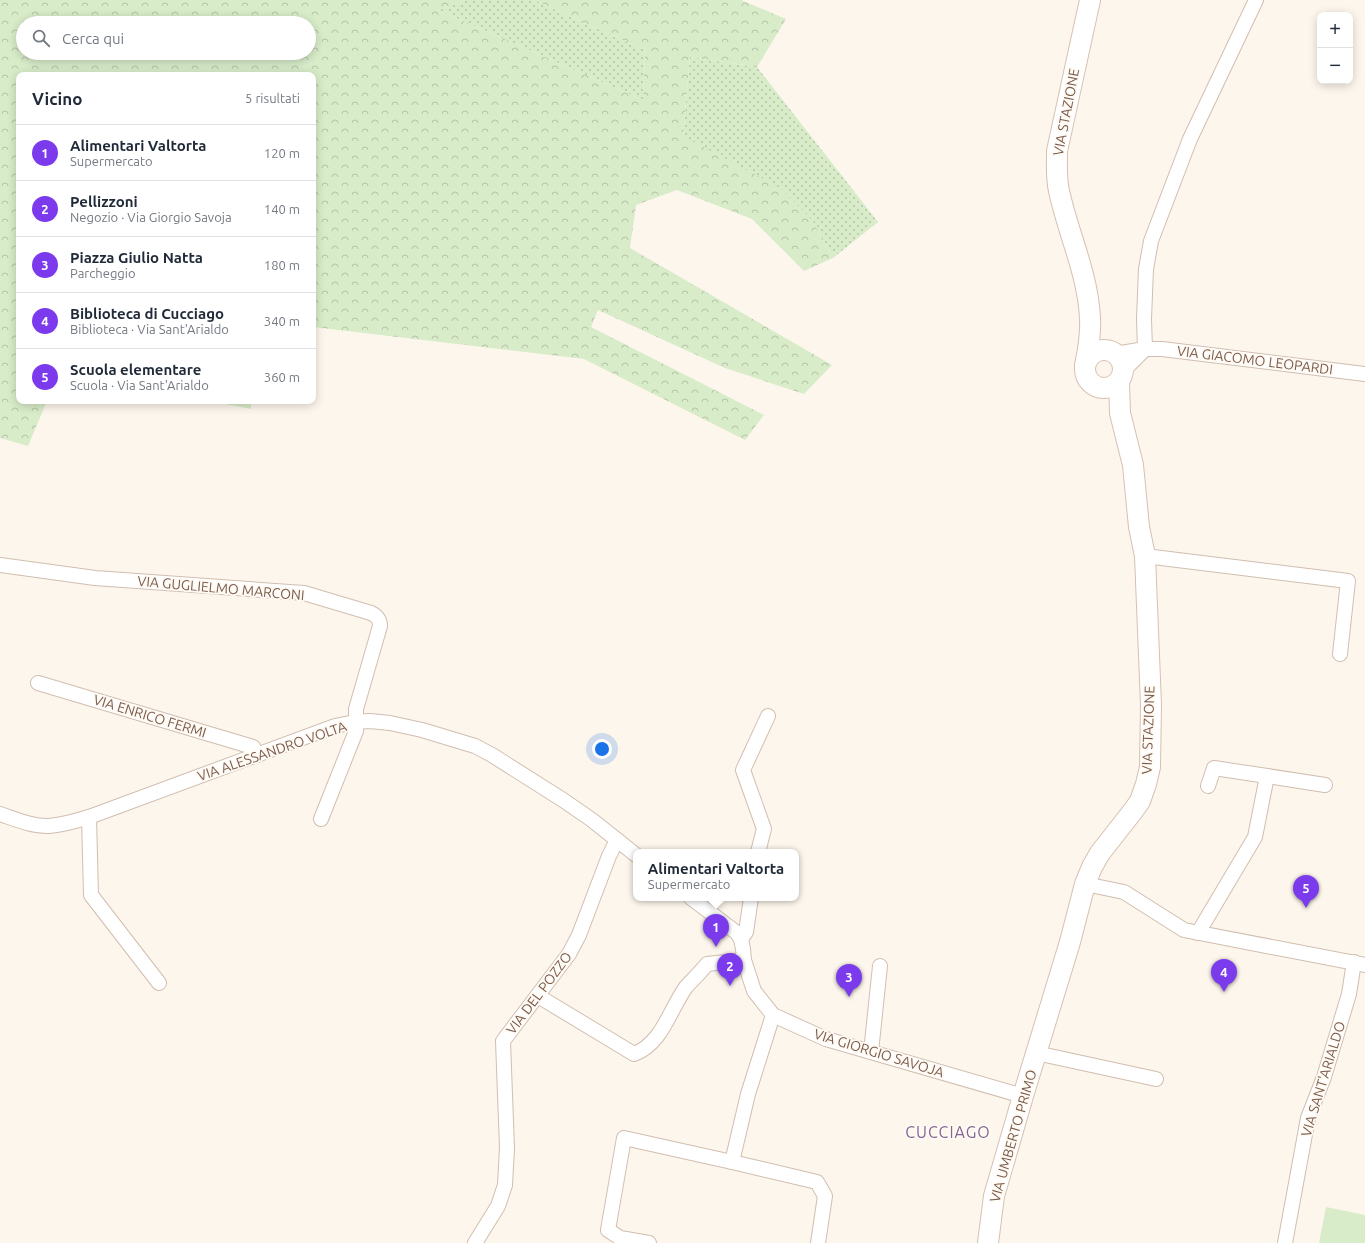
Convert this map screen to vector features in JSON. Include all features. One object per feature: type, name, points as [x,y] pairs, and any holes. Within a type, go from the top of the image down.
[{"type":"main road","name":"VIA STAZIONE","points":[[1085,366],[1089,350],[1090,318],[1083,276],[1058,189],[1057,151],[1090,0]]},
{"type":"main road","name":"VIA STAZIONE","points":[[1090,318],[1104,347],[1112,353]]},
{"type":"main road","points":[[1103,350],[1112,353],[1122,363],[1121,378],[1111,387],[1102,388],[1095,386],[1086,376],[1085,366],[1090,356],[1103,350]]},
{"type":"main road","name":"VIA STAZIONE","points":[[1078,910],[1085,884],[1092,867],[1100,853],[1133,812],[1140,800],[1150,767],[1152,705],[1145,556],[1139,527],[1134,465],[1120,413],[1121,378]]},
{"type":"main road","name":"VIA STAZIONE","points":[[1095,386],[1113,408],[1122,422]]},
{"type":"main road","name":"VIA UMBERTO PRIMO","points":[[988,1243],[994,1196],[1022,1096],[1070,942],[1078,910]]},
{"type":"street","points":[[1121,378],[1129,365],[1144,349],[1146,269],[1151,241],[1190,139],[1256,0]]},
{"type":"street","name":"VIA GIACOMO LEOPARDI","points":[[1112,353],[1144,349],[1162,349],[1365,374]]},
{"type":"street","points":[[1145,556],[1348,581],[1340,654]]},
{"type":"street","name":"VIA GUGLIELMO MARCONI","points":[[0,565],[95,578],[304,593],[371,612],[376,615],[380,620],[380,626],[356,709],[356,732],[321,819]]},
{"type":"street","name":"VIA ENRICO FERMI","points":[[38,683],[253,747],[257,755]]},
{"type":"street","points":[[759,849],[764,829],[743,770],[768,716]]},
{"type":"street","name":"VIA ALESSANDRO VOLTA","points":[[0,814],[29,823],[47,826],[67,823],[89,817],[335,726],[370,721],[390,723],[422,730],[475,746],[564,800],[633,853]]},
{"type":"street","points":[[1208,786],[1214,768],[1325,785]]},
{"type":"street","points":[[1198,933],[1254,837],[1267,776]]},
{"type":"street","points":[[89,817],[91,895],[159,983]]},
{"type":"street","name":"VIA DEL POZZO","points":[[475,1243],[498,1206],[505,1185],[507,1148],[503,1041],[570,954],[579,935],[609,856],[617,840]]},
{"type":"street","name":"VIA SANT'ARIALDO","points":[[1085,884],[1124,892],[1184,930],[1361,961],[1349,994],[1324,1077],[1308,1118],[1285,1243]]},
{"type":"street","points":[[695,901],[737,933],[741,939],[746,932],[751,901]]},
{"type":"street","name":"VIA GIORGIO SAVOJA","points":[[741,939],[744,960],[754,991],[773,1015],[826,1039],[1022,1096]]},
{"type":"street","points":[[538,996],[634,1054],[650,1044],[659,1033],[686,987],[708,964],[744,960]]},
{"type":"street","points":[[871,1052],[880,966]]},
{"type":"street","points":[[732,1162],[748,1094],[773,1015]]},
{"type":"street","name":"VIA UMBERTO PRIMO","points":[[1036,1053],[1156,1079]]},
{"type":"street","points":[[649,1243],[620,1238],[608,1230],[624,1138],[817,1182],[825,1196],[818,1243]]},
{"type":"green space","points":[[0,0],[465,0],[438,10],[643,100],[645,50],[534,0],[741,0],[786,19],[757,67],[690,57],[683,136],[782,189],[812,220],[833,258],[804,271],[752,219],[677,190],[636,205],[630,248],[832,365],[804,394],[725,368],[598,310],[591,327],[764,415],[745,440],[584,359],[316,327],[316,72],[16,72],[16,404],[46,404],[28,446],[0,438]]},
{"type":"green space","points":[[465,0],[534,0],[645,50],[643,100],[438,10]]},
{"type":"green space","points":[[690,57],[757,67],[878,222],[833,258],[812,220],[683,136]]},
{"type":"green space","points":[[225,404],[251,404],[251,409]]},
{"type":"green space","points":[[1326,1207],[1365,1215],[1365,1243],[1319,1243]]},
{"type":"place","name":"Scuola elementare","points":[[1306,908]]},
{"type":"place","name":"Alimentari Valtorta","points":[[716,947]]},
{"type":"place","name":"Pellizzoni","points":[[730,986]]},
{"type":"place","name":"Biblioteca di Cucciago","points":[[1224,992]]},
{"type":"place","name":"Piazza Giulio Natta","points":[[849,997]]},
{"type":"district","name":"CUCCIAGO","points":[[948,1132]]}]
